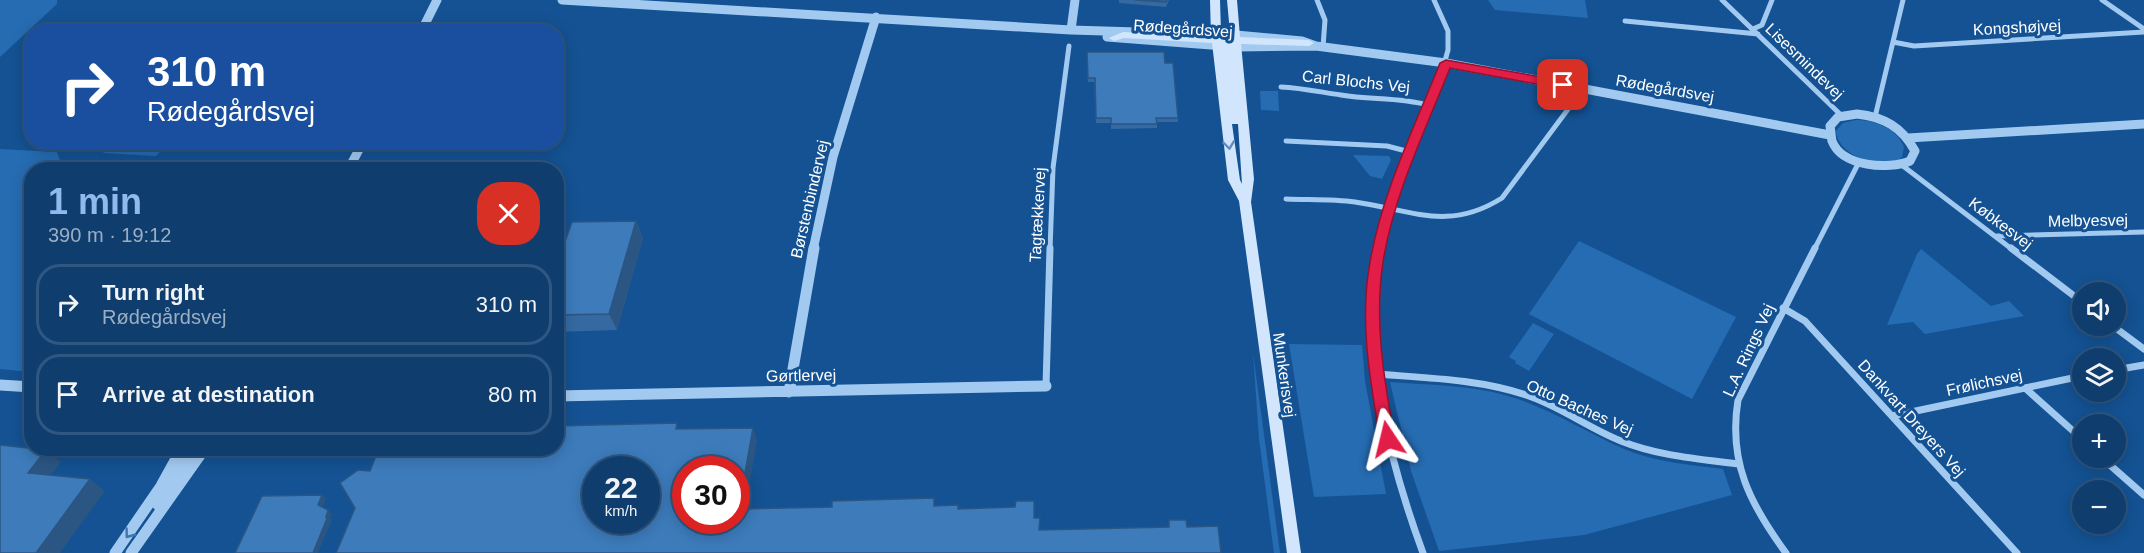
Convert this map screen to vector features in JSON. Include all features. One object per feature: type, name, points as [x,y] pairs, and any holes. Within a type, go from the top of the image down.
[{"type":"main road","name":"Munkerisvej","points":[[1215,0],[1227,40],[1244,131],[1248,179],[1245,202],[1294,553]]},
{"type":"main road","points":[[1222,0],[1227,40]]},
{"type":"main road","name":"Munkerisvej","points":[[1232,0],[1227,40],[1233,180],[1245,202]]},
{"type":"main road","points":[[1114,38],[1124,35],[1316,45]]},
{"type":"street","points":[[425,24],[437,0]]},
{"type":"street","name":"Rødegårdsvej","points":[[562,0],[1084,31],[1114,30],[1227,40]]},
{"type":"street","points":[[751,11],[756,0]]},
{"type":"street","points":[[1071,30],[1075,0]]},
{"type":"street","points":[[1316,45],[1324,20],[1317,0]]},
{"type":"street","name":"Carl Blochs Vej","points":[[1422,553],[1406,510],[1376,374],[1373,295],[1376,263],[1389,207],[1446,63],[1449,30],[1434,0]]},
{"type":"street","name":"Lisesmindevej","points":[[1722,0],[1842,116]]},
{"type":"street","points":[[1753,29],[1762,25],[1772,0]]},
{"type":"street","points":[[1875,117],[1903,0]]},
{"type":"street","points":[[2102,0],[2144,31]]},
{"type":"street","name":"Børstenbindervej","points":[[789,392],[818,219],[833,157],[876,17]]},
{"type":"street","points":[[1625,21],[1758,34]]},
{"type":"street","name":"Rødegårdsvej","points":[[1084,31],[1114,38]]},
{"type":"street","name":"Kongshøjvej","points":[[1893,42],[1914,46],[2144,31]]},
{"type":"street","name":"Rødegårdsvej","points":[[1316,45],[1446,63],[1830,135]]},
{"type":"street","name":"Tagtækkervej","points":[[1046,386],[1053,168],[1069,46]]},
{"type":"street","name":"Carl Blochs Vej","points":[[1281,87],[1316,89],[1341,95],[1407,99],[1428,105]]},
{"type":"street","points":[[1286,199],[1356,202],[1434,217],[1455,218],[1489,208],[1502,198],[1583,89]]},
{"type":"street","points":[[1857,114],[1875,117],[1894,126],[1908,138],[1914,154],[1911,160],[1903,166],[1885,168],[1859,162],[1839,149],[1830,135],[1831,123],[1842,116],[1857,114]]},
{"type":"street","points":[[1908,138],[2144,124]]},
{"type":"street","points":[[1286,141],[1387,146],[1410,152]]},
{"type":"street","name":"L.A. Rings Vej","points":[[1786,553],[1766,527],[1754,506],[1738,464],[1733,430],[1738,400],[1859,162]]},
{"type":"street","name":"Købkesvej","points":[[1903,166],[2072,294]]},
{"type":"street","name":"Melbyesvej","points":[[1996,237],[2144,232]]},
{"type":"street","name":"Dankvart Dreyers Vej","points":[[1783,308],[1805,321],[2017,553]]},
{"type":"street","points":[[2126,336],[2144,349]]},
{"type":"street","points":[[2126,368],[2144,365]]},
{"type":"street","name":"Otto Baches Vej","points":[[1376,374],[1474,384],[1509,391],[1542,402],[1623,442],[1674,456],[1738,464]]},
{"type":"street","name":"Frølichsvej","points":[[1892,416],[2072,378]]},
{"type":"street","points":[[0,384],[24,386]]},
{"type":"street","name":"Gørtlervej","points":[[564,396],[1046,386]]},
{"type":"street","points":[[2025,388],[2072,430]]},
{"type":"street","points":[[115,553],[161,486],[178,456]]},
{"type":"street","points":[[136,548],[152,515],[190,456]]},
{"type":"street","points":[[136,548],[199,456]]},
{"type":"street","points":[[2113,468],[2144,495]]},
{"type":"shaded area","points":[[0,0],[57,0],[57,4],[35,24],[24,24],[24,35],[0,57]]},
{"type":"shaded area","points":[[1488,0],[1585,0],[1588,18],[1495,10]]},
{"type":"shaded area","points":[[1260,91],[1278,91],[1279,111],[1261,110]]},
{"type":"shaded area","points":[[1856,120],[1884,126],[1890,130],[1901,140],[1904,147],[1902,157],[1884,163],[1853,155],[1839,140],[1836,131],[1843,123]]},
{"type":"shaded area","points":[[0,149],[57,152],[60,160],[58,162],[24,162],[24,371],[0,369]]},
{"type":"shaded area","points":[[106,150],[162,150],[156,156],[103,153]]},
{"type":"shaded area","points":[[1353,155],[1389,156],[1391,160],[1382,179],[1370,176]]},
{"type":"shaded area","points":[[1579,241],[1736,317],[1692,399],[1529,314]]},
{"type":"shaded area","points":[[1921,249],[1991,306],[2009,301],[2024,316],[1925,334],[1913,322],[1887,325]]},
{"type":"shaded area","points":[[1533,323],[1554,334],[1529,371],[1509,357]]},
{"type":"shaded area","points":[[1289,344],[1362,345],[1365,381],[1386,494],[1314,497]]},
{"type":"shaded area","points":[[1253,353],[1280,553],[1274,553],[1259,439]]},
{"type":"shaded area","points":[[1390,382],[1464,388],[1508,396],[1538,407],[1624,449],[1648,457],[1723,469],[1732,495],[1584,535],[1439,551],[1411,471]]},
{"type":"building","points":[[1135,0],[1167,0],[1166,2]]},
{"type":"building","points":[[1087,52],[1164,52],[1165,63],[1173,63],[1178,118],[1156,118],[1157,124],[1111,124],[1111,118],[1096,118],[1095,78],[1088,78]]},
{"type":"building","points":[[636,221],[609,314],[564,315],[564,244],[572,222]]},
{"type":"building","points":[[677,423],[676,429],[753,428],[748,456],[672,456],[672,534],[750,534],[750,509],[832,507],[832,501],[934,498],[934,506],[958,505],[958,509],[1015,507],[1016,501],[1034,501],[1034,518],[1040,518],[1039,530],[1169,527],[1169,520],[1186,520],[1187,527],[1218,526],[1221,553],[336,553],[355,508],[340,483],[358,470],[370,471],[376,456],[564,456],[564,426]]},
{"type":"building","points":[[0,445],[24,448],[24,456],[41,456],[28,473],[90,479],[36,553],[0,553]]},
{"type":"building","points":[[322,495],[318,505],[328,510],[326,517],[328,516],[313,553],[235,553],[262,496]]},
{"type":"route","points":[[1388,439],[1376,374],[1372,316],[1376,263],[1389,207],[1446,63],[1563,85]]}]
